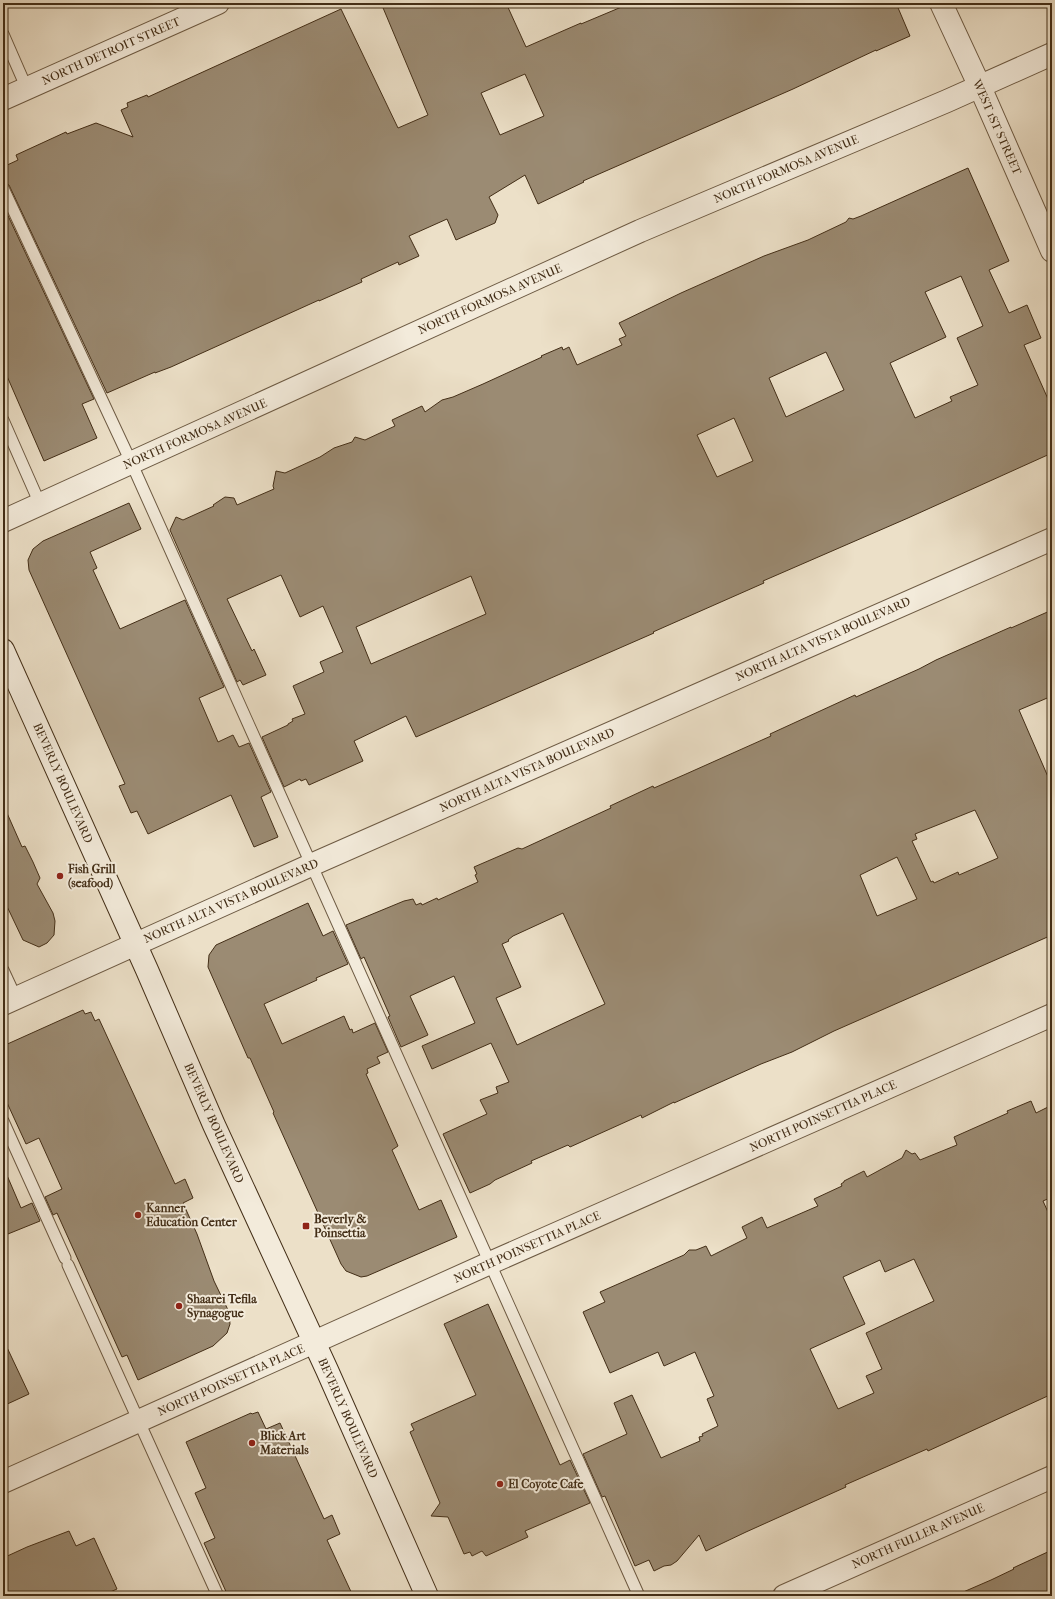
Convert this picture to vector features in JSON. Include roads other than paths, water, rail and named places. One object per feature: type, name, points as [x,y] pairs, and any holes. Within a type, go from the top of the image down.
[{"type":"street","name":"NORTH DETROIT STREET","points":[[3,99],[218,3]]},
{"type":"street","name":"WEST 1ST STREET","points":[[941,3],[980,86],[1052,251]]},
{"type":"street","name":"NORTH FORMOSA AVENUE","points":[[3,521],[640,231],[1052,54]]},
{"type":"street","name":"NORTH ALTA VISTA BOULEVARD","points":[[9,1001],[310,865],[1052,539]]},
{"type":"street","name":"BEVERLY BOULEVARD","points":[[3,650],[214,1125],[314,1342],[427,1596]]},
{"type":"street","name":"NORTH POINSETTIA PLACE","points":[[3,1482],[490,1263],[1052,1015]]},
{"type":"street","name":"NORTH FULLER AVENUE","points":[[784,1596],[1052,1477]]},
{"type":"lane","points":[[3,34],[27,89]]},
{"type":"lane","points":[[3,188],[131,462],[310,865],[639,1596]]},
{"type":"lane","points":[[3,420],[40,504]]},
{"type":"lane","points":[[3,970],[9,1001]]},
{"type":"lane","points":[[3,1121],[218,1596]]},
{"type":"place","name":"Fish Grill (seafood)","points":[[60,876]]},
{"type":"place","name":"Kanner Education Center","points":[[138,1215]]},
{"type":"place","name":"Beverly & Poinsettia","points":[[306,1226]]},
{"type":"place","name":"Shaarei Tefila Synagogue","points":[[179,1306]]},
{"type":"place","name":"Blick Art Materials","points":[[252,1443]]},
{"type":"place","name":"El Coyote Cafe","points":[[500,1484]]}]
